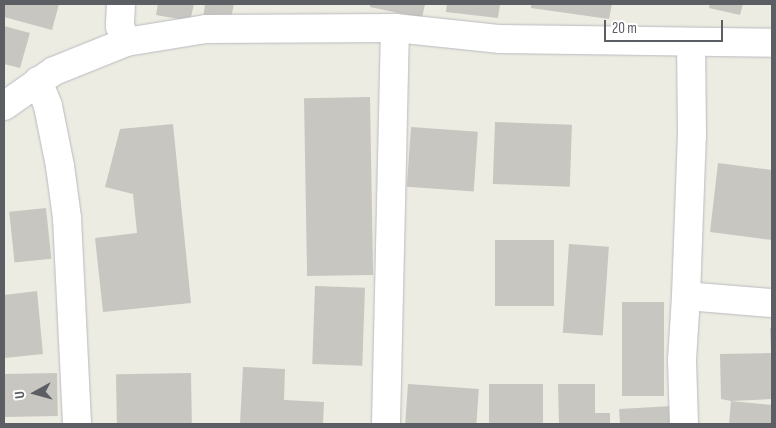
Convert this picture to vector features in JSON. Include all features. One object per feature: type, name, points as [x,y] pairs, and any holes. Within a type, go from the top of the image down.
[{"type":"street","points":[[121,4],[120,26],[126,42]]},
{"type":"street","points":[[4,106],[43,94],[95,53],[126,42],[206,29],[395,38],[500,39],[692,54],[772,42]]},
{"type":"street","points":[[386,424],[395,38]]},
{"type":"street","points":[[684,424],[682,360],[692,136],[692,54]]},
{"type":"street","points":[[43,94],[60,166],[67,218],[77,424]]},
{"type":"street","points":[[686,296],[772,303]]},
{"type":"building","points":[[4,4],[59,4],[52,30],[4,17]]},
{"type":"building","points":[[158,4],[194,4],[190,21],[156,15]]},
{"type":"building","points":[[205,4],[234,4],[230,23],[203,19]]},
{"type":"building","points":[[370,4],[425,4],[422,18],[370,7]]},
{"type":"building","points":[[447,4],[500,4],[498,18],[446,12]]},
{"type":"building","points":[[531,4],[612,4],[609,19],[531,8]]},
{"type":"building","points":[[710,4],[743,4],[740,15],[709,8]]},
{"type":"building","points":[[4,26],[30,33],[20,68],[4,64]]},
{"type":"building","points":[[370,97],[373,275],[307,276],[304,98]]},
{"type":"building","points":[[495,122],[572,125],[570,187],[493,184]]},
{"type":"building","points":[[173,124],[191,303],[103,312],[95,238],[137,233],[133,194],[105,187],[120,129]]},
{"type":"building","points":[[411,127],[478,132],[474,192],[407,187]]},
{"type":"building","points":[[718,163],[772,170],[772,240],[710,232]]},
{"type":"building","points":[[46,208],[51,259],[15,263],[9,212]]},
{"type":"building","points":[[495,240],[554,240],[554,306],[495,306]]},
{"type":"building","points":[[569,244],[609,247],[603,336],[563,333]]},
{"type":"building","points":[[315,286],[365,288],[362,366],[312,364]]},
{"type":"building","points":[[37,291],[43,354],[4,358],[4,295]]},
{"type":"building","points":[[622,302],[664,302],[664,396],[622,396]]},
{"type":"building","points":[[770,328],[772,328],[772,352],[771,352]]},
{"type":"building","points":[[772,353],[772,399],[731,401],[721,399],[720,354]]},
{"type":"building","points":[[243,367],[285,369],[284,400],[324,402],[323,424],[240,424]]},
{"type":"building","points":[[57,373],[58,416],[5,417],[4,374]]},
{"type":"building","points":[[191,373],[192,423],[117,424],[116,374]]},
{"type":"building","points":[[408,384],[479,389],[476,424],[405,424]]},
{"type":"building","points":[[489,384],[543,384],[543,424],[489,424]]},
{"type":"building","points":[[558,384],[595,384],[595,413],[610,413],[610,424],[559,424]]},
{"type":"building","points":[[731,401],[772,405],[772,424],[729,424]]},
{"type":"building","points":[[672,406],[673,424],[620,424],[619,409]]}]
